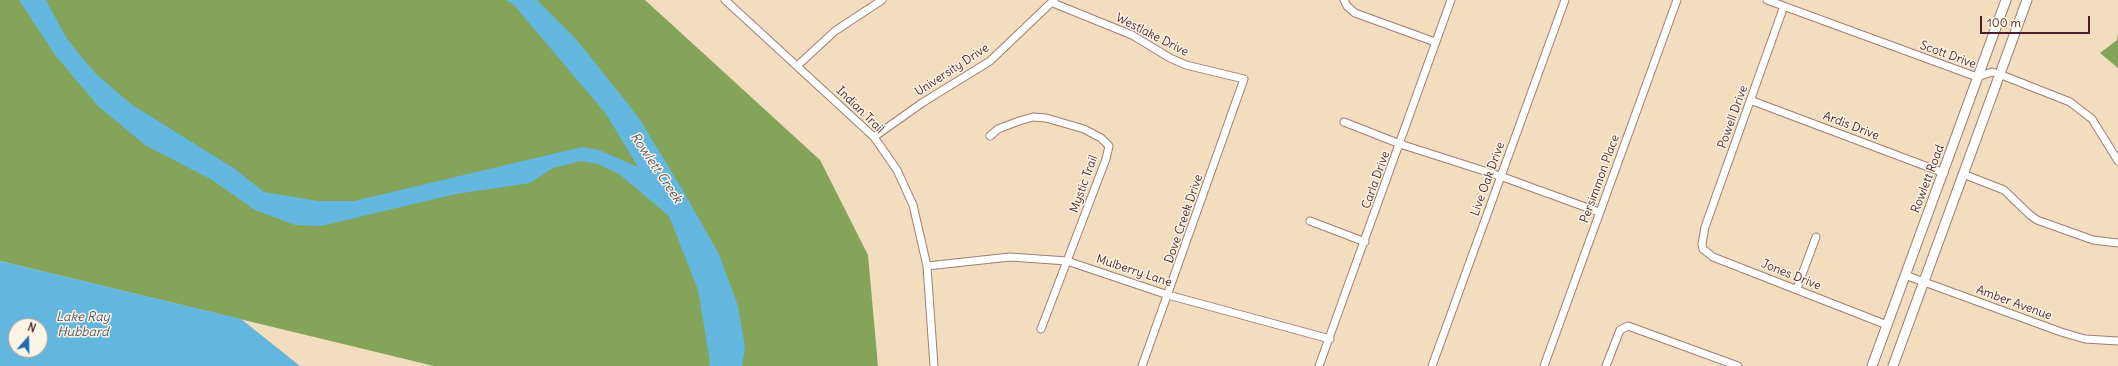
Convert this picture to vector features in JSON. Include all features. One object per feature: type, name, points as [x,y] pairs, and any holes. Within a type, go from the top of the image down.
[{"type":"main road","name":"Rowlett Road","points":[[1872,366],[1944,173],[2006,0]]},
{"type":"main road","points":[[1893,366],[2027,0]]},
{"type":"street","name":"Indian Trail","points":[[725,0],[874,137],[897,170],[913,205],[927,266],[934,366]]},
{"type":"street","points":[[797,66],[835,31],[882,0]]},
{"type":"street","points":[[1344,0],[1355,13],[1435,42]]},
{"type":"street","name":"Carla Drive","points":[[1319,366],[1365,242],[1451,0]]},
{"type":"street","name":"Live Oak Drive","points":[[1432,366],[1565,0]]},
{"type":"street","name":"Persimmon Place","points":[[1544,366],[1599,212],[1678,0]]},
{"type":"street","name":"Scott Drive","points":[[1767,0],[1977,78],[1992,72],[1999,74]]},
{"type":"street","name":"Westlake Drive","points":[[1054,2],[1132,35],[1170,58],[1186,65],[1244,79]]},
{"type":"street","name":"University Drive","points":[[874,137],[922,103],[990,61],[1011,42],[1023,28],[1054,2]]},
{"type":"street","name":"Powell Drive","points":[[1704,235],[1784,6]]},
{"type":"street","points":[[1999,74],[2077,106],[2092,119],[2118,161]]},
{"type":"street","name":"Dove Creek Drive","points":[[1142,366],[1244,79]]},
{"type":"street","name":"Ardis Drive","points":[[1750,100],[1944,173]]},
{"type":"street","name":"Mystic Trail","points":[[990,136],[998,129],[1019,121],[1034,117],[1046,118],[1084,129],[1101,138],[1109,146],[1106,159],[1067,261]]},
{"type":"street","points":[[1344,122],[1400,144],[1500,176],[1599,212]]},
{"type":"street","points":[[1963,174],[2004,190],[2037,220],[2093,240],[2118,242]]},
{"type":"street","points":[[1310,221],[1365,242]]},
{"type":"street","name":"Jones Drive","points":[[1704,235],[1702,249],[1706,254],[1797,288],[1887,325]]},
{"type":"street","points":[[1797,288],[1816,237]]},
{"type":"street","name":"Mulberry Lane","points":[[927,266],[1010,257],[1067,261],[1168,295],[1330,339]]},
{"type":"street","points":[[1041,329],[1067,261]]},
{"type":"street","name":"Amber Avenue","points":[[1905,275],[2061,332],[2085,339],[2118,341]]},
{"type":"street","points":[[1606,366],[1620,330],[1628,326],[1738,366]]},
{"type":"green space","points":[[0,0],[645,0],[820,160],[868,255],[878,366],[434,366],[0,261]]},
{"type":"green space","points":[[2118,33],[2118,68],[2100,53],[2117,40]]},
{"type":"water","name":"Rowlett Creek","points":[[19,0],[46,0],[67,39],[96,74],[131,104],[235,169],[264,192],[318,201],[354,201],[582,147],[599,150],[638,167],[606,114],[513,4],[505,0],[537,0],[577,40],[639,118],[719,254],[738,306],[745,347],[742,366],[709,366],[710,362],[698,290],[669,216],[619,174],[598,164],[581,161],[553,168],[530,183],[456,194],[321,226],[295,225],[255,210],[212,180],[145,145],[99,107],[55,55]]},
{"type":"water","name":"Lake Ray Hubbard","points":[[0,261],[241,319],[300,366],[0,366]]}]
